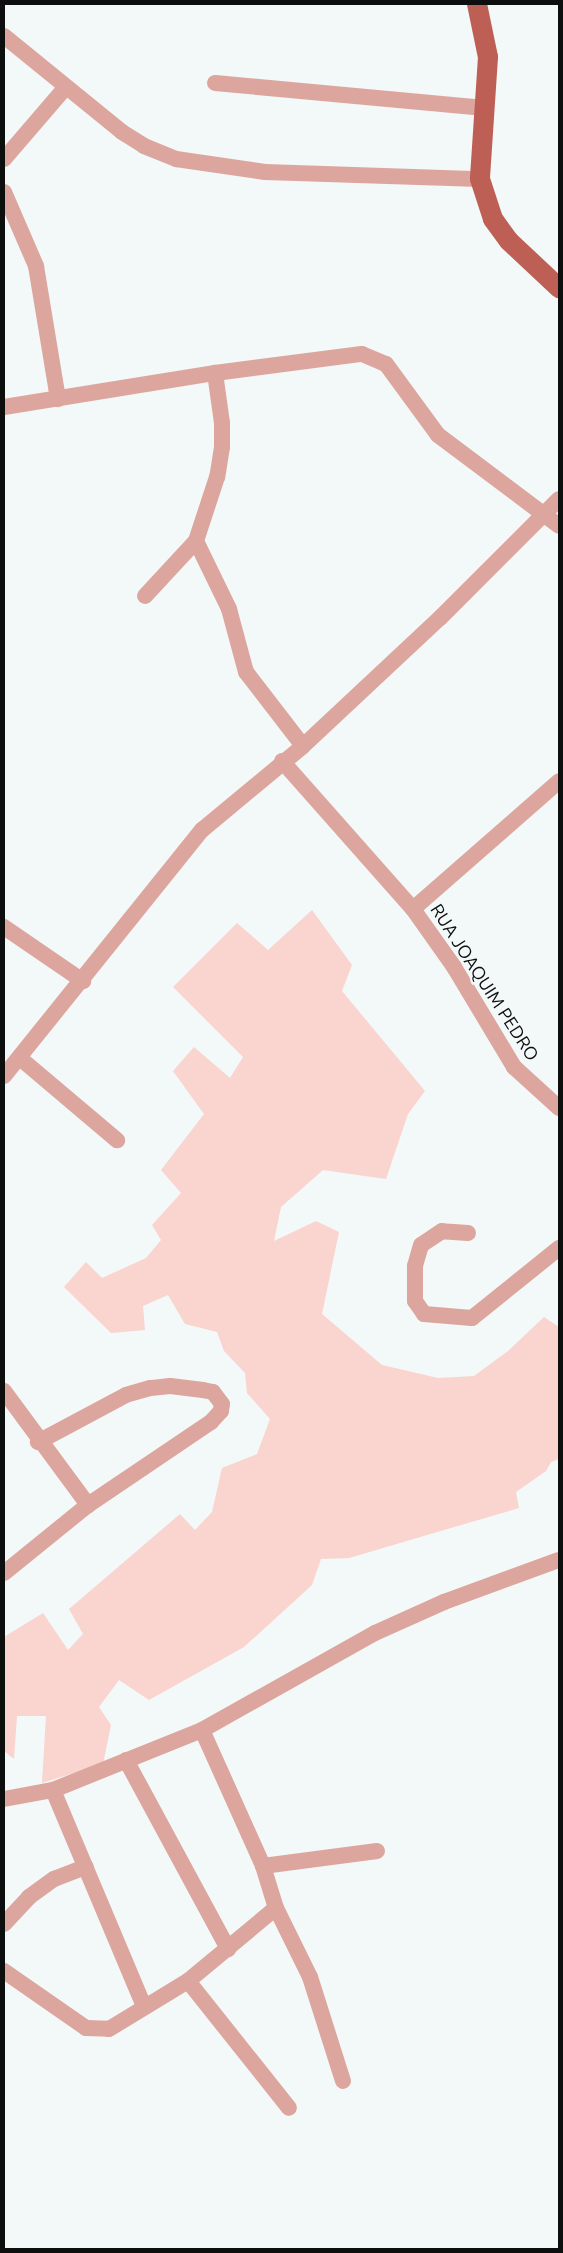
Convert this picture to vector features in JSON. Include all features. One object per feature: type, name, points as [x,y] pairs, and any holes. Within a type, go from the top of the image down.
[{"type":"main road","points":[[477,4],[488,57],[480,179],[493,219],[509,241],[559,288]]},
{"type":"street","points":[[4,36],[65,88],[122,132],[144,146],[176,159],[264,172],[480,179]]},
{"type":"street","points":[[216,83],[485,108]]},
{"type":"street","points":[[4,159],[65,88]]},
{"type":"street","points":[[4,192],[36,266],[58,399]]},
{"type":"street","points":[[4,407],[215,373],[362,354],[379,359],[386,364],[438,435],[546,514],[559,526]]},
{"type":"street","points":[[145,596],[196,541],[217,477],[222,447],[222,423],[215,373]]},
{"type":"street","points":[[4,1076],[21,1059],[163,876],[202,830],[282,761],[303,746],[546,514],[559,499]]},
{"type":"street","points":[[196,541],[228,609],[246,672],[303,746]]},
{"type":"street","name":"RUA JOAQUIM PEDRO","points":[[282,761],[413,908],[454,967],[500,1047],[524,1080],[558,1104]]},
{"type":"street","points":[[413,908],[559,781]]},
{"type":"street","points":[[4,927],[83,981]]},
{"type":"street","points":[[21,1059],[118,1140]]},
{"type":"street","points":[[468,1233],[442,1231],[421,1245],[415,1266],[415,1301],[424,1314],[472,1318],[559,1248]]},
{"type":"street","points":[[4,1573],[88,1506],[211,1422],[221,1411],[219,1397],[203,1390],[170,1386],[150,1388],[126,1395],[38,1442]]},
{"type":"street","points":[[4,1391],[38,1442],[88,1506]]},
{"type":"street","points":[[4,1799],[53,1790],[202,1730],[375,1633],[444,1602],[559,1560]]},
{"type":"street","points":[[202,1730],[263,1866],[276,1908],[310,1977],[343,2081]]},
{"type":"street","points":[[126,1760],[228,1949]]},
{"type":"street","points":[[53,1790],[144,2006]]},
{"type":"street","points":[[263,1866],[377,1851]]},
{"type":"street","points":[[4,1924],[28,1897],[54,1879],[86,1867]]},
{"type":"street","points":[[4,1971],[92,2030],[108,2029],[188,1981],[276,1908]]},
{"type":"street","points":[[188,1981],[289,2108]]},
{"type":"shaded area","points":[[312,910],[352,965],[342,991],[425,1091],[408,1114],[386,1179],[323,1170],[281,1207],[274,1241],[316,1221],[339,1232],[322,1314],[382,1365],[438,1378],[474,1376],[508,1351],[544,1317],[559,1327],[559,1459],[551,1462],[546,1471],[516,1492],[519,1508],[349,1558],[321,1559],[312,1585],[244,1647],[149,1700],[119,1680],[99,1707],[111,1725],[103,1764],[42,1783],[46,1716],[17,1716],[14,1759],[4,1751],[4,1637],[43,1613],[68,1650],[83,1634],[69,1609],[180,1514],[195,1530],[212,1512],[222,1468],[257,1454],[270,1419],[247,1393],[245,1373],[224,1351],[217,1332],[185,1324],[168,1295],[143,1306],[145,1330],[111,1333],[64,1287],[86,1262],[102,1278],[146,1258],[161,1240],[152,1225],[181,1193],[161,1170],[204,1114],[173,1071],[194,1047],[230,1078],[243,1057],[173,987],[237,923],[268,950]]}]
